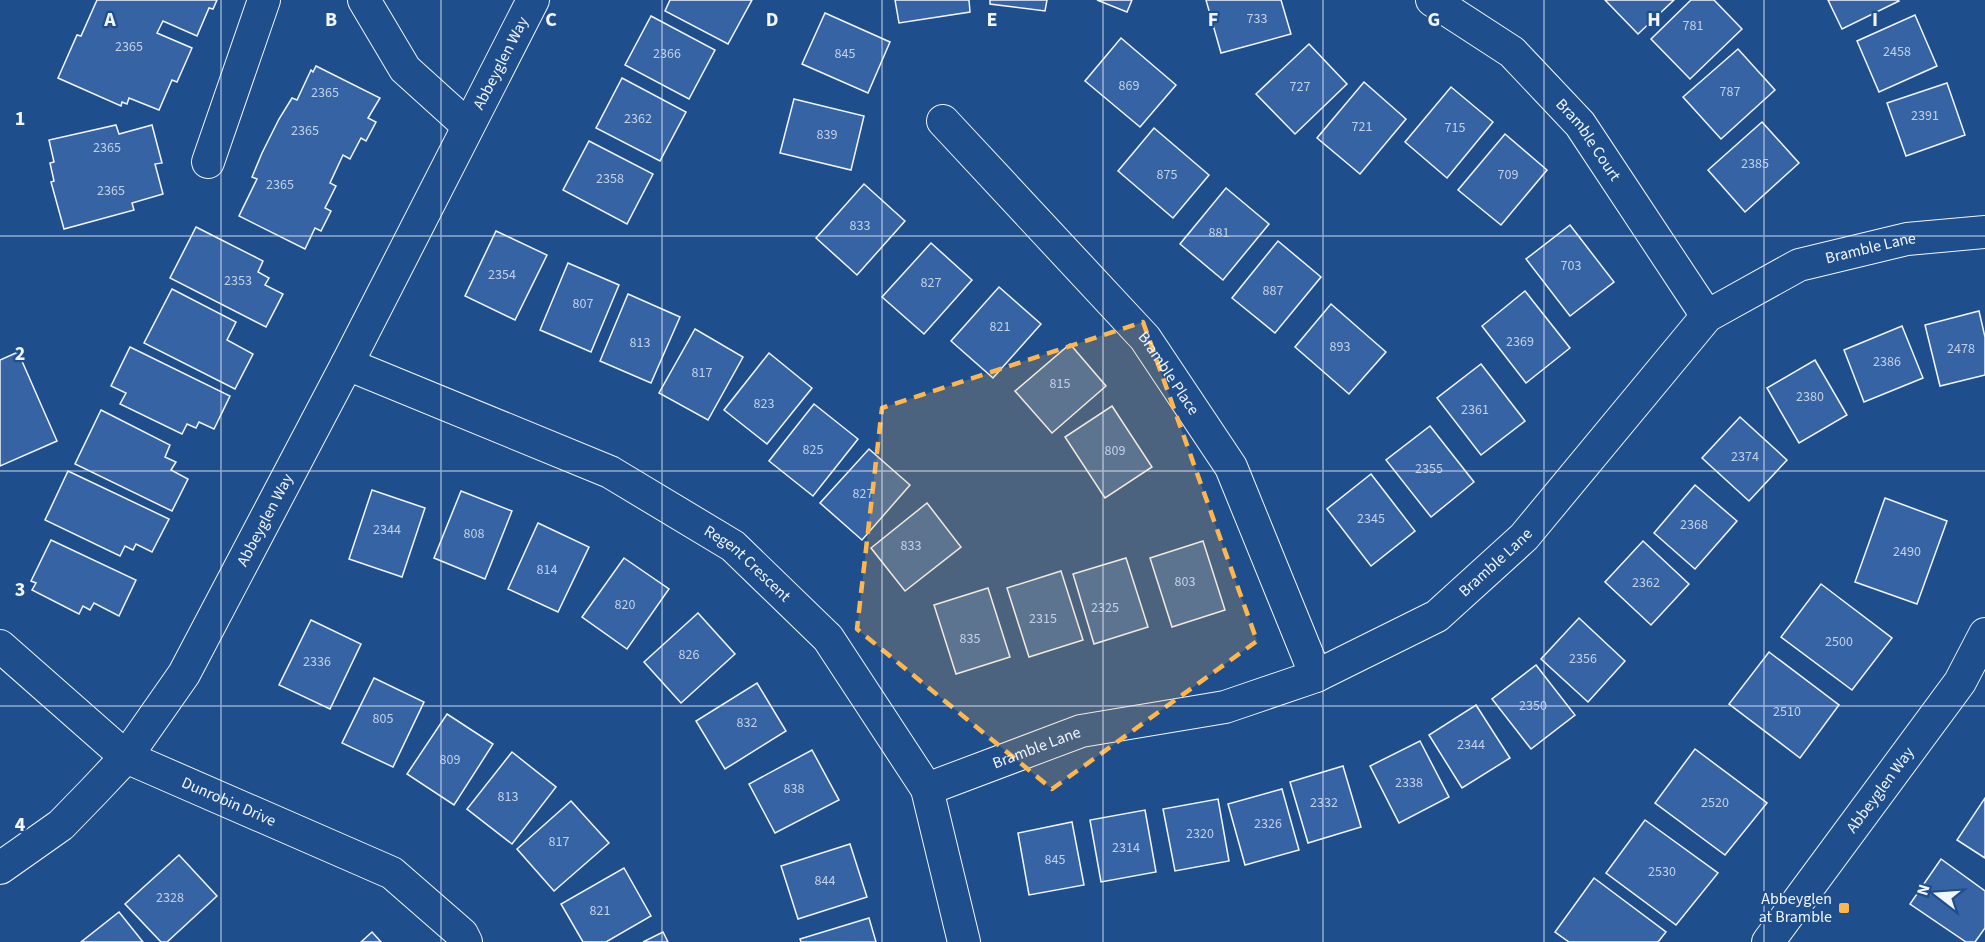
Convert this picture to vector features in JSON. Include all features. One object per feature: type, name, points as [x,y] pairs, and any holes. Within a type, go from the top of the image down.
[{"type":"street","points":[[208,162],[264,0]]},
{"type":"street","name":"Abbeyglen Way","points":[[364,0],[405,69],[468,126]]},
{"type":"street","name":"Abbeyglen Way","points":[[0,868],[61,825],[126,757],[184,674],[347,364],[533,0]]},
{"type":"street","name":"Bramble Court","points":[[1432,0],[1512,52],[1580,124],[1707,316]]},
{"type":"street","name":"Bramble Place","points":[[943,121],[1145,338],[1231,467],[1316,676]]},
{"type":"street","name":"Bramble Lane","points":[[927,789],[1080,731],[1225,707],[1316,676],[1437,616],[1524,537],[1707,316],[1799,265],[1907,239],[1985,232]]},
{"type":"street","name":"Regent Crescent","points":[[347,364],[610,472],[733,546],[828,638],[927,789],[964,942]]},
{"type":"street","name":"Abbeyglen Way","points":[[1768,942],[1960,682],[1985,634]]},
{"type":"street","name":"Dunrobin Drive","points":[[0,646],[126,757],[392,873],[462,934],[466,942]]},
{"type":"highlighted area","points":[[1143,322],[1257,641],[1052,789],[857,629],[882,408]]},
{"type":"building","points":[[97,0],[217,0],[213,9],[209,8],[197,36],[163,21],[157,33],[192,48],[177,82],[172,80],[159,110],[129,98],[127,104],[122,102],[121,106],[58,78],[77,35],[81,36]]},
{"type":"building","points":[[670,0],[752,0],[728,44],[665,11]]},
{"type":"building","points":[[895,0],[969,0],[970,12],[899,23]]},
{"type":"building","points":[[990,0],[1047,0],[1045,11],[990,4]]},
{"type":"building","points":[[1097,0],[1132,0],[1127,12]]},
{"type":"building","points":[[1206,0],[1281,0],[1291,34],[1221,53]]},
{"type":"building","points":[[1605,0],[1674,0],[1638,34]]},
{"type":"building","points":[[1691,0],[1714,0],[1742,29],[1690,79],[1651,39]]},
{"type":"building","points":[[1828,0],[1898,0],[1899,1],[1842,29]]},
{"type":"building","points":[[825,13],[890,42],[868,93],[802,64]]},
{"type":"building","points":[[1915,15],[1937,66],[1879,92],[1857,41]]},
{"type":"building","points":[[651,16],[715,50],[689,99],[625,65]]},
{"type":"building","points":[[1121,38],[1176,85],[1140,127],[1085,81]]},
{"type":"building","points":[[1309,44],[1347,84],[1295,134],[1256,94]]},
{"type":"building","points":[[1738,49],[1775,90],[1721,139],[1683,97]]},
{"type":"building","points":[[316,66],[380,98],[368,118],[376,122],[366,141],[361,138],[350,159],[343,155],[330,183],[336,186],[325,208],[331,211],[321,231],[315,228],[305,249],[239,216],[257,179],[252,177],[279,119],[292,98],[297,100],[311,70],[313,72]]},
{"type":"building","points":[[622,78],[686,112],[660,161],[596,128]]},
{"type":"building","points":[[1364,82],[1406,119],[1360,174],[1317,138]]},
{"type":"building","points":[[1947,83],[1965,135],[1906,156],[1887,103]]},
{"type":"building","points":[[1451,87],[1493,122],[1447,178],[1405,142]]},
{"type":"building","points":[[794,99],[864,116],[851,170],[780,153]]},
{"type":"building","points":[[1762,122],[1799,163],[1745,212],[1708,170]]},
{"type":"building","points":[[116,125],[119,134],[152,125],[162,163],[155,164],[163,194],[132,203],[134,210],[64,229],[51,182],[54,181],[50,163],[54,162],[49,140]]},
{"type":"building","points":[[1154,128],[1209,175],[1173,218],[1118,171]]},
{"type":"building","points":[[1505,134],[1547,170],[1501,225],[1458,190]]},
{"type":"building","points":[[589,141],[653,174],[627,224],[563,190]]},
{"type":"building","points":[[864,184],[905,221],[857,275],[816,238]]},
{"type":"building","points":[[1226,188],[1269,224],[1223,280],[1180,244]]},
{"type":"building","points":[[1570,225],[1614,282],[1570,316],[1526,259]]},
{"type":"building","points":[[196,227],[263,261],[258,272],[269,278],[265,285],[283,294],[266,327],[170,278]]},
{"type":"building","points":[[496,231],[547,255],[515,320],[465,296]]},
{"type":"building","points":[[1278,241],[1321,277],[1275,333],[1232,298]]},
{"type":"building","points":[[931,243],[972,280],[924,334],[882,297]]},
{"type":"building","points":[[568,263],[619,285],[591,352],[540,330]]},
{"type":"building","points":[[999,287],[1041,324],[993,378],[951,341]]},
{"type":"building","points":[[172,289],[236,322],[227,340],[253,354],[235,389],[144,343]]},
{"type":"building","points":[[1525,291],[1570,348],[1526,383],[1482,326]]},
{"type":"building","points":[[628,294],[680,317],[651,383],[600,361]]},
{"type":"building","points":[[1331,304],[1386,352],[1349,394],[1295,347]]},
{"type":"building","points":[[1979,311],[1985,337],[1985,375],[1940,386],[1925,325]]},
{"type":"building","points":[[1902,326],[1923,378],[1864,402],[1844,350]]},
{"type":"building","points":[[695,329],[743,357],[708,420],[659,393]]},
{"type":"building","points":[[1070,344],[1106,386],[1052,433],[1015,391]]},
{"type":"building","points":[[130,347],[230,396],[214,429],[199,422],[196,428],[187,424],[182,434],[120,404],[126,393],[111,386]]},
{"type":"building","points":[[18,352],[57,441],[0,466],[0,360]]},
{"type":"building","points":[[769,353],[812,388],[767,444],[724,410]]},
{"type":"building","points":[[1815,360],[1847,415],[1799,443],[1767,388]]},
{"type":"building","points":[[1481,364],[1525,421],[1481,455],[1437,398]]},
{"type":"building","points":[[814,404],[858,439],[813,496],[769,461]]},
{"type":"building","points":[[1112,406],[1152,467],[1105,498],[1065,437]]},
{"type":"building","points":[[101,410],[170,445],[165,457],[176,462],[171,470],[188,479],[172,511],[75,464]]},
{"type":"building","points":[[1740,417],[1787,460],[1749,501],[1702,458]]},
{"type":"building","points":[[1430,426],[1474,482],[1431,517],[1386,460]]},
{"type":"building","points":[[869,449],[910,485],[862,540],[820,503]]},
{"type":"building","points":[[68,471],[169,519],[152,552],[136,544],[133,550],[125,546],[120,556],[45,520]]},
{"type":"building","points":[[1371,474],[1415,531],[1371,566],[1327,509]]},
{"type":"building","points":[[1695,485],[1737,521],[1695,569],[1654,533]]},
{"type":"building","points":[[372,490],[425,508],[402,577],[349,559]]},
{"type":"building","points":[[461,491],[512,511],[485,579],[434,558]]},
{"type":"building","points":[[1885,498],[1947,521],[1917,604],[1855,582]]},
{"type":"building","points":[[927,503],[961,547],[905,591],[871,548]]},
{"type":"building","points":[[538,523],[589,547],[558,612],[508,589]]},
{"type":"building","points":[[51,540],[136,580],[119,616],[94,603],[90,610],[83,606],[79,614],[32,590],[36,583],[31,581]]},
{"type":"building","points":[[1203,541],[1225,610],[1172,627],[1150,558]]},
{"type":"building","points":[[1643,541],[1689,584],[1651,625],[1605,582]]},
{"type":"building","points":[[624,558],[669,589],[627,649],[582,617]]},
{"type":"building","points":[[1126,558],[1148,627],[1094,644],[1073,574]]},
{"type":"building","points":[[1061,571],[1083,640],[1029,657],[1007,588]]},
{"type":"building","points":[[1821,584],[1892,638],[1852,690],[1781,637]]},
{"type":"building","points":[[988,588],[1010,657],[956,674],[934,605]]},
{"type":"building","points":[[698,613],[735,654],[681,703],[644,662]]},
{"type":"building","points":[[1579,618],[1625,661],[1588,702],[1541,659]]},
{"type":"building","points":[[311,620],[361,644],[330,709],[279,685]]},
{"type":"building","points":[[1769,652],[1839,705],[1800,758],[1729,704]]},
{"type":"building","points":[[1536,665],[1575,715],[1531,749],[1492,699]]},
{"type":"building","points":[[374,678],[424,702],[393,767],[342,743]]},
{"type":"building","points":[[757,683],[786,731],[725,769],[696,721]]},
{"type":"building","points":[[1476,705],[1510,758],[1462,788],[1429,735]]},
{"type":"building","points":[[447,714],[493,744],[454,805],[407,774]]},
{"type":"building","points":[[1420,741],[1449,797],[1399,823],[1370,766]]},
{"type":"building","points":[[1695,749],[1767,803],[1725,855],[1655,803]]},
{"type":"building","points":[[812,750],[839,800],[775,833],[749,784]]},
{"type":"building","points":[[512,752],[556,787],[512,844],[467,809]]},
{"type":"building","points":[[1343,766],[1361,827],[1308,843],[1290,782]]},
{"type":"building","points":[[1282,789],[1299,850],[1245,865],[1228,804]]},
{"type":"building","points":[[1985,798],[1985,858],[1957,840]]},
{"type":"building","points":[[1218,799],[1229,861],[1175,871],[1163,809]]},
{"type":"building","points":[[571,801],[609,843],[554,891],[517,849]]},
{"type":"building","points":[[1145,810],[1156,872],[1101,882],[1090,820]]},
{"type":"building","points":[[1645,820],[1718,873],[1676,925],[1606,873]]},
{"type":"building","points":[[1072,822],[1084,885],[1029,895],[1018,833]]},
{"type":"building","points":[[850,844],[867,897],[798,919],[781,866]]},
{"type":"building","points":[[179,855],[217,896],[167,942],[161,942],[125,904]]},
{"type":"building","points":[[1941,859],[1985,891],[1985,928],[1975,942],[1966,942],[1910,904]]},
{"type":"building","points":[[624,868],[651,916],[606,942],[583,942],[561,904]]},
{"type":"building","points":[[1594,878],[1666,932],[1658,942],[1569,942],[1555,932]]},
{"type":"building","points":[[119,912],[143,942],[81,942]]},
{"type":"building","points":[[869,918],[876,942],[801,942],[800,939]]},
{"type":"building","points":[[372,932],[381,942],[361,942]]},
{"type":"building","points":[[663,932],[668,942],[643,942]]},
{"type":"place","name":"Abbeyglen at Bramble","points":[[1844,908]]}]
